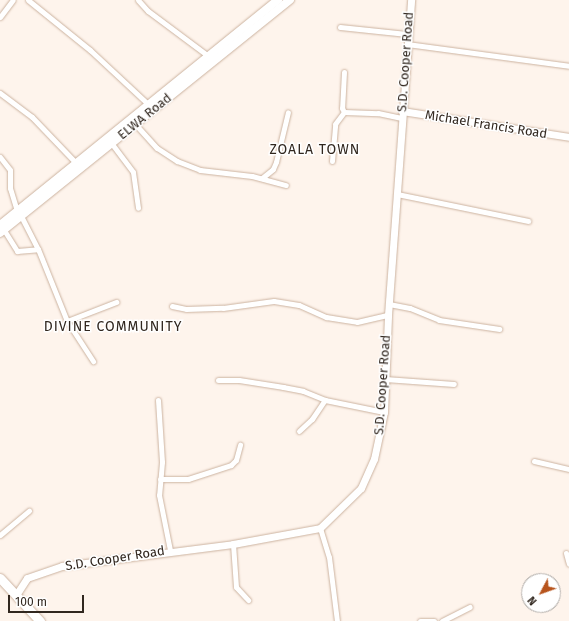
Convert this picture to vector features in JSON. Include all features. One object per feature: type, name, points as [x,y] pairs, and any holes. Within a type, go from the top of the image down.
[{"type":"highway","points":[[0,578],[36,620]]},
{"type":"main road","name":"ELWA Road","points":[[19,214],[136,125],[278,0]]},
{"type":"main road","name":"ELWA Road","points":[[1,230],[77,164],[149,105],[290,0]]},
{"type":"street","points":[[0,17],[13,0]]},
{"type":"street","points":[[28,0],[90,50],[149,105]]},
{"type":"street","points":[[138,0],[148,11],[212,58]]},
{"type":"street","name":"S.D. Cooper Road","points":[[16,595],[27,578],[62,566],[170,550],[233,544],[320,528],[361,488],[374,459],[384,412],[388,315],[411,0]]},
{"type":"street","points":[[340,27],[408,34]]},
{"type":"street","points":[[407,44],[569,66]]},
{"type":"street","points":[[344,72],[342,108],[344,112]]},
{"type":"street","points":[[0,93],[32,117],[77,164]]},
{"type":"street","points":[[262,178],[273,169],[276,162],[288,112]]},
{"type":"street","points":[[344,112],[402,115]]},
{"type":"street","points":[[332,161],[335,124],[344,112]]},
{"type":"street","name":"Michael Francis Road","points":[[402,115],[569,137]]},
{"type":"street","points":[[136,125],[157,148],[177,161],[214,173],[262,178],[286,185]]},
{"type":"street","points":[[112,144],[133,172],[138,208]]},
{"type":"street","points":[[0,157],[10,170],[10,188],[19,214],[38,249],[67,321],[93,361]]},
{"type":"street","points":[[397,194],[528,221]]},
{"type":"street","points":[[1,230],[17,251],[38,249]]},
{"type":"street","points":[[172,306],[186,309],[223,308],[274,301],[299,305],[326,317],[358,322],[388,315]]},
{"type":"street","points":[[67,321],[116,302]]},
{"type":"street","points":[[389,304],[410,308],[439,320],[499,329]]},
{"type":"street","points":[[218,380],[239,380],[288,388],[325,400],[384,412]]},
{"type":"street","points":[[385,380],[454,384]]},
{"type":"street","points":[[158,400],[162,462],[159,495],[170,550]]},
{"type":"street","points":[[299,431],[312,419],[325,400]]},
{"type":"street","points":[[160,480],[188,479],[231,465],[236,460],[240,445]]},
{"type":"street","points":[[534,461],[569,469]]},
{"type":"street","points":[[0,535],[29,511]]},
{"type":"street","points":[[320,528],[329,557],[338,621]]},
{"type":"street","points":[[233,544],[236,587],[248,600]]},
{"type":"street","points":[[566,553],[569,564]]},
{"type":"street","points":[[442,621],[470,607]]},
{"type":"street","points":[[420,621],[434,621]]},
{"type":"district","name":"ZOALA TOWN","points":[[315,150]]},
{"type":"district","name":"DIVINE COMMUNITY","points":[[113,327]]}]
